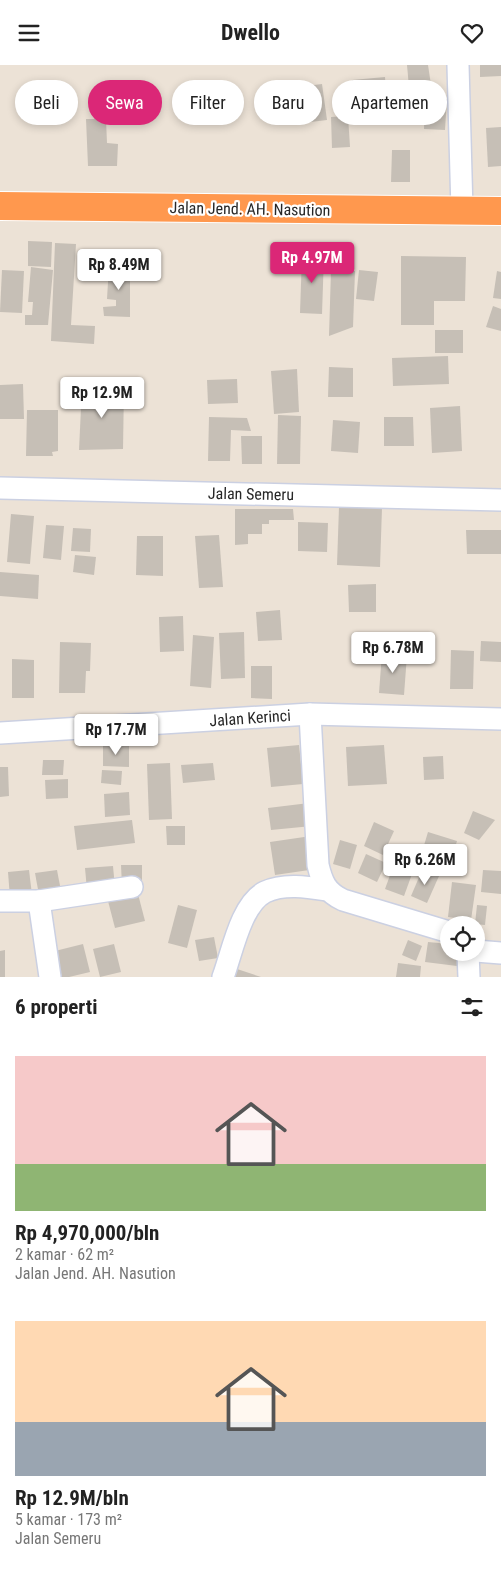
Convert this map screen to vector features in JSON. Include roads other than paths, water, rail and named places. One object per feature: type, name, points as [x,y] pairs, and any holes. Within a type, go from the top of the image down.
[{"type":"highway","name":"Jalan Jend. AH. Nasution","points":[[0,206],[501,211]]},
{"type":"street","points":[[458,65],[462,211]]},
{"type":"street","name":"Jalan Semeru","points":[[0,488],[501,500]]},
{"type":"street","points":[[310,714],[318,865],[321,878],[327,890],[343,900],[440,929]]},
{"type":"street","name":"Jalan Kerinci","points":[[0,733],[310,714],[501,719]]},
{"type":"street","points":[[223,977],[245,913],[254,900],[266,892],[277,889],[302,886],[327,890]]},
{"type":"street","points":[[0,901],[39,901],[132,887]]},
{"type":"street","points":[[39,901],[50,977]]},
{"type":"street","points":[[485,952],[501,953]]},
{"type":"street","points":[[469,961],[470,977]]}]
